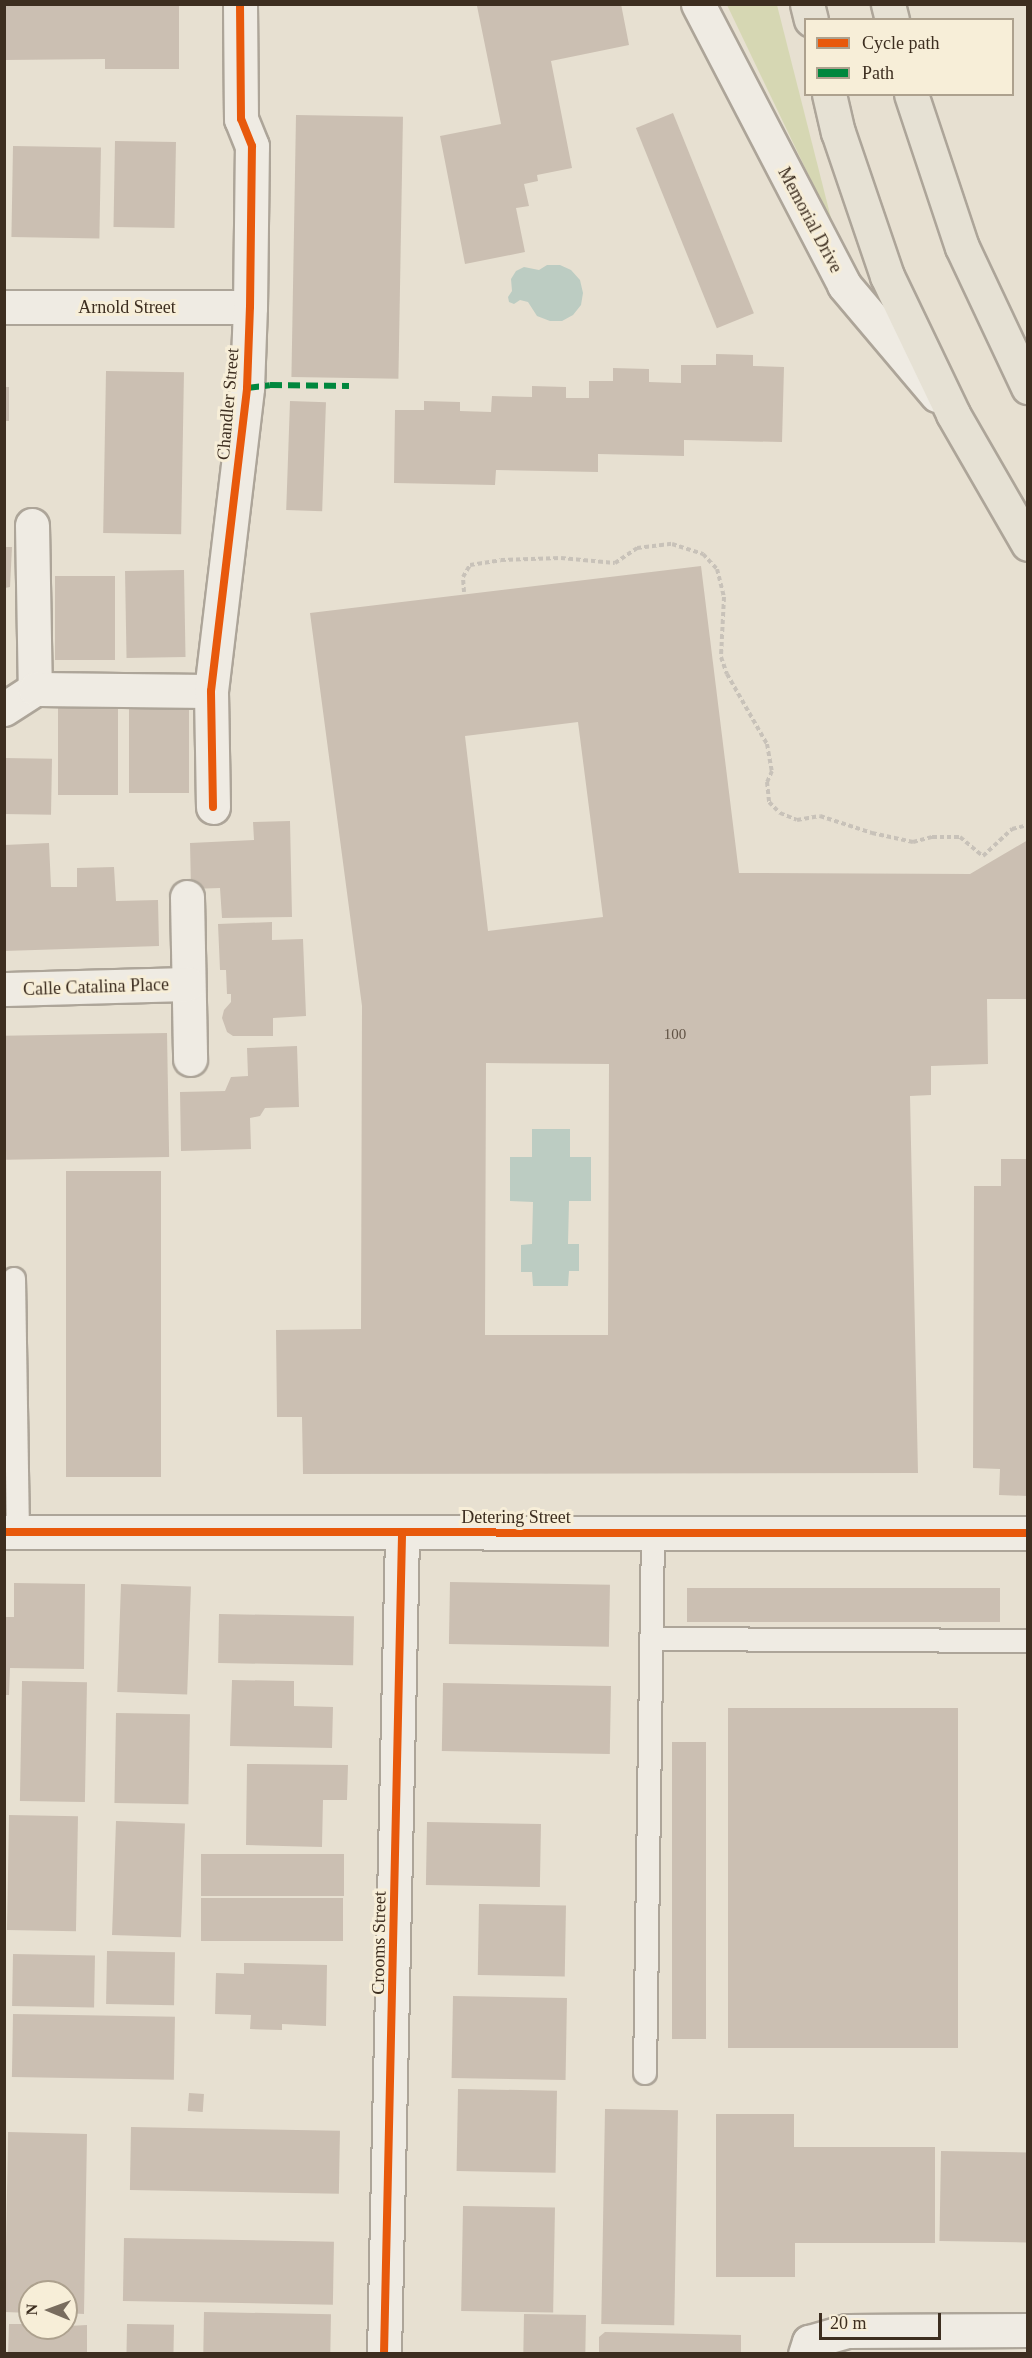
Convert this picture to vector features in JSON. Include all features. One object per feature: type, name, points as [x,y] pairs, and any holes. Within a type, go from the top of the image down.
[{"type":"main road","name":"Memorial Drive","points":[[829,96],[838,132],[887,276],[953,414],[1028,544]]},
{"type":"main road","points":[[912,96],[962,247],[1028,387]]},
{"type":"street","name":"Chandler Street","points":[[213,807],[211,691],[247,388],[250,307],[252,146],[241,119],[240,4]]},
{"type":"street","name":"Memorial Drive","points":[[698,4],[844,285],[953,414]]},
{"type":"street","name":"Arnold Street","points":[[4,308],[250,307]]},
{"type":"street","points":[[33,525],[35,689]]},
{"type":"street","points":[[4,709],[35,689],[211,691]]},
{"type":"street","name":"Calle Catalina Place","points":[[187,897],[190,1059]]},
{"type":"street","name":"Calle Catalina Place","points":[[4,989],[188,984]]},
{"type":"street","name":"Detering Street","points":[[11,1532],[1028,1533]]},
{"type":"street","name":"Crooms Street","points":[[384,2354],[402,1533]]},
{"type":"street","points":[[807,2348],[847,2331],[1028,2330]]},
{"type":"lane","points":[[11,1532],[14,1279]]},
{"type":"lane","points":[[645,2073],[652,1531]]},
{"type":"lane","points":[[651,1639],[1028,1641]]},
{"type":"path","points":[[464,592],[463,577],[470,565],[501,560],[561,558],[615,563],[637,548],[672,544],[703,554],[717,569],[723,597],[721,657],[727,674],[768,744],[772,771],[767,782],[769,802],[780,813],[796,820],[820,816],[872,833],[913,842],[932,837],[960,837],[983,856],[1012,829],[1028,825]]},
{"type":"green space","points":[[727,5],[777,5],[833,226]]},
{"type":"shaded area","points":[[547,265],[560,265],[571,270],[580,280],[583,293],[581,305],[573,315],[562,321],[550,321],[537,316],[528,302],[520,300],[514,304],[509,302],[508,297],[512,291],[511,279],[516,271],[524,267],[539,270]]},
{"type":"shaded area","points":[[532,1129],[570,1129],[570,1157],[591,1157],[591,1201],[569,1201],[568,1244],[579,1244],[579,1271],[569,1271],[568,1286],[533,1286],[532,1272],[521,1272],[521,1245],[532,1244],[533,1202],[510,1201],[510,1157],[532,1157]]},
{"type":"building","points":[[4,4],[179,4],[179,69],[105,69],[105,59],[4,60]]},
{"type":"building","points":[[484,4],[621,4],[629,45],[551,61],[572,168],[537,175],[538,181],[524,184],[529,206],[516,208],[525,252],[465,264],[440,136],[501,124],[477,6]]},
{"type":"building","points":[[673,113],[754,313],[717,328],[636,128]]},
{"type":"building","points":[[296,115],[403,117],[398,379],[291,377]]},
{"type":"building","points":[[115,141],[176,142],[174,228],[113,227]]},
{"type":"building","points":[[13,146],[101,148],[99,239],[11,237]]},
{"type":"building","points":[[716,354],[753,355],[753,366],[784,367],[782,442],[684,440],[684,456],[598,454],[598,472],[496,470],[495,485],[394,483],[395,410],[424,410],[424,401],[460,402],[460,411],[491,412],[492,396],[532,397],[532,386],[566,387],[566,398],[589,398],[589,381],[613,381],[613,368],[649,369],[649,382],[681,383],[681,365],[716,365]]},
{"type":"building","points":[[106,371],[184,372],[181,534],[103,533]]},
{"type":"building","points":[[4,387],[9,387],[9,421],[4,421]]},
{"type":"building","points":[[290,401],[326,402],[322,511],[286,510]]},
{"type":"building","points":[[5,547],[12,547],[10,587],[5,588]]},
{"type":"building","points":[[701,566],[739,873],[970,874],[1028,840],[1028,999],[987,999],[988,1064],[931,1066],[931,1095],[910,1096],[918,1473],[303,1474],[302,1417],[277,1417],[276,1330],[361,1329],[362,1006],[310,613]],"holes":[[[578,722],[603,917],[488,931],[465,736]],[[486,1063],[609,1064],[608,1335],[485,1335]]]},
{"type":"building","points":[[184,570],[186,657],[127,658],[125,571]]},
{"type":"building","points":[[55,576],[115,576],[115,660],[55,660]]},
{"type":"building","points":[[129,706],[189,706],[189,793],[129,793]]},
{"type":"building","points":[[58,708],[118,708],[118,795],[58,795]]},
{"type":"building","points":[[4,758],[52,759],[51,815],[4,814]]},
{"type":"building","points":[[290,821],[292,917],[222,918],[220,888],[191,889],[190,843],[254,840],[253,822]]},
{"type":"building","points":[[49,843],[51,887],[77,887],[77,868],[114,867],[116,901],[158,900],[159,946],[4,951],[4,845]]},
{"type":"building","points":[[272,922],[272,940],[303,939],[306,1016],[273,1018],[273,1036],[233,1036],[227,1032],[222,1018],[224,1010],[231,1002],[231,994],[227,994],[226,970],[220,970],[218,924]]},
{"type":"building","points":[[167,1033],[169,1157],[6,1160],[4,1036]]},
{"type":"building","points":[[297,1046],[299,1107],[265,1108],[260,1116],[250,1118],[251,1149],[181,1151],[180,1092],[225,1091],[231,1077],[248,1076],[247,1048]]},
{"type":"building","points":[[1001,1159],[1028,1159],[1028,1496],[999,1495],[1000,1469],[973,1468],[974,1186],[1001,1186]]},
{"type":"building","points":[[66,1171],[161,1171],[161,1477],[66,1477]]},
{"type":"building","points":[[450,1582],[610,1585],[609,1647],[449,1644]]},
{"type":"building","points":[[14,1583],[85,1584],[84,1669],[10,1668],[9,1695],[4,1695],[4,1617],[14,1617]]},
{"type":"building","points":[[121,1584],[191,1586],[187,1694],[117,1692]]},
{"type":"building","points":[[687,1588],[1000,1588],[1000,1622],[687,1622]]},
{"type":"building","points":[[219,1614],[354,1616],[353,1665],[218,1663]]},
{"type":"building","points":[[232,1680],[294,1681],[294,1706],[333,1707],[332,1748],[230,1746]]},
{"type":"building","points":[[22,1681],[87,1682],[85,1802],[20,1801]]},
{"type":"building","points":[[443,1683],[611,1686],[610,1754],[442,1751]]},
{"type":"building","points":[[728,1708],[958,1708],[958,2048],[728,2048]]},
{"type":"building","points":[[116,1713],[190,1714],[188,1804],[114,1803]]},
{"type":"building","points":[[672,1742],[706,1742],[706,2039],[672,2039]]},
{"type":"building","points":[[247,1764],[348,1765],[347,1800],[323,1800],[322,1847],[246,1845]]},
{"type":"building","points":[[9,1815],[78,1816],[76,1931],[7,1930]]},
{"type":"building","points":[[116,1821],[185,1823],[181,1937],[112,1935]]},
{"type":"building","points":[[427,1822],[541,1824],[540,1887],[426,1885]]},
{"type":"building","points":[[201,1854],[344,1854],[344,1896],[201,1896]]},
{"type":"building","points":[[201,1898],[343,1898],[343,1941],[201,1941]]},
{"type":"building","points":[[479,1904],[566,1906],[565,1977],[478,1975]]},
{"type":"building","points":[[107,1951],[175,1952],[174,2005],[106,2004]]},
{"type":"building","points":[[13,1954],[95,1955],[94,2007],[12,2006]]},
{"type":"building","points":[[244,1963],[327,1965],[326,2026],[282,2024],[282,2030],[250,2029],[251,2015],[215,2014],[216,1973],[244,1974]]},
{"type":"building","points":[[453,1996],[567,1998],[566,2080],[452,2078]]},
{"type":"building","points":[[13,2014],[175,2017],[174,2080],[12,2077]]},
{"type":"building","points":[[458,2089],[557,2091],[556,2173],[457,2171]]},
{"type":"building","points":[[189,2093],[204,2094],[203,2112],[188,2111]]},
{"type":"building","points":[[605,2109],[678,2110],[674,2325],[601,2324]]},
{"type":"building","points":[[716,2114],[794,2114],[794,2147],[935,2147],[935,2243],[795,2243],[795,2277],[716,2277]]},
{"type":"building","points":[[131,2127],[340,2131],[339,2194],[130,2190]]},
{"type":"building","points":[[8,2132],[87,2134],[84,2314],[78,2314],[78,2280],[18,2280],[18,2313],[5,2312]]},
{"type":"building","points":[[941,2151],[1028,2153],[1026,2243],[939,2241]]},
{"type":"building","points":[[463,2206],[555,2208],[553,2313],[461,2311]]},
{"type":"building","points":[[124,2238],[334,2242],[333,2305],[123,2301]]},
{"type":"building","points":[[204,2312],[331,2314],[330,2354],[203,2354]]},
{"type":"building","points":[[524,2314],[586,2315],[585,2354],[523,2354]]},
{"type":"building","points":[[9,2324],[18,2324],[18,2340],[78,2340],[78,2325],[87,2325],[87,2354],[8,2354]]},
{"type":"building","points":[[127,2324],[174,2325],[173,2354],[126,2354]]},
{"type":"building","points":[[605,2332],[741,2335],[741,2354],[599,2354],[599,2337]]},
{"type":"marked path","points":[[247,388],[270,385],[349,386]]},
{"type":"cycle path","points":[[213,807],[211,691],[247,388],[250,307],[252,146],[241,119],[240,4]]},
{"type":"cycle path","points":[[4,1532],[1028,1533]]},
{"type":"cycle path","points":[[384,2354],[402,1533]]}]
